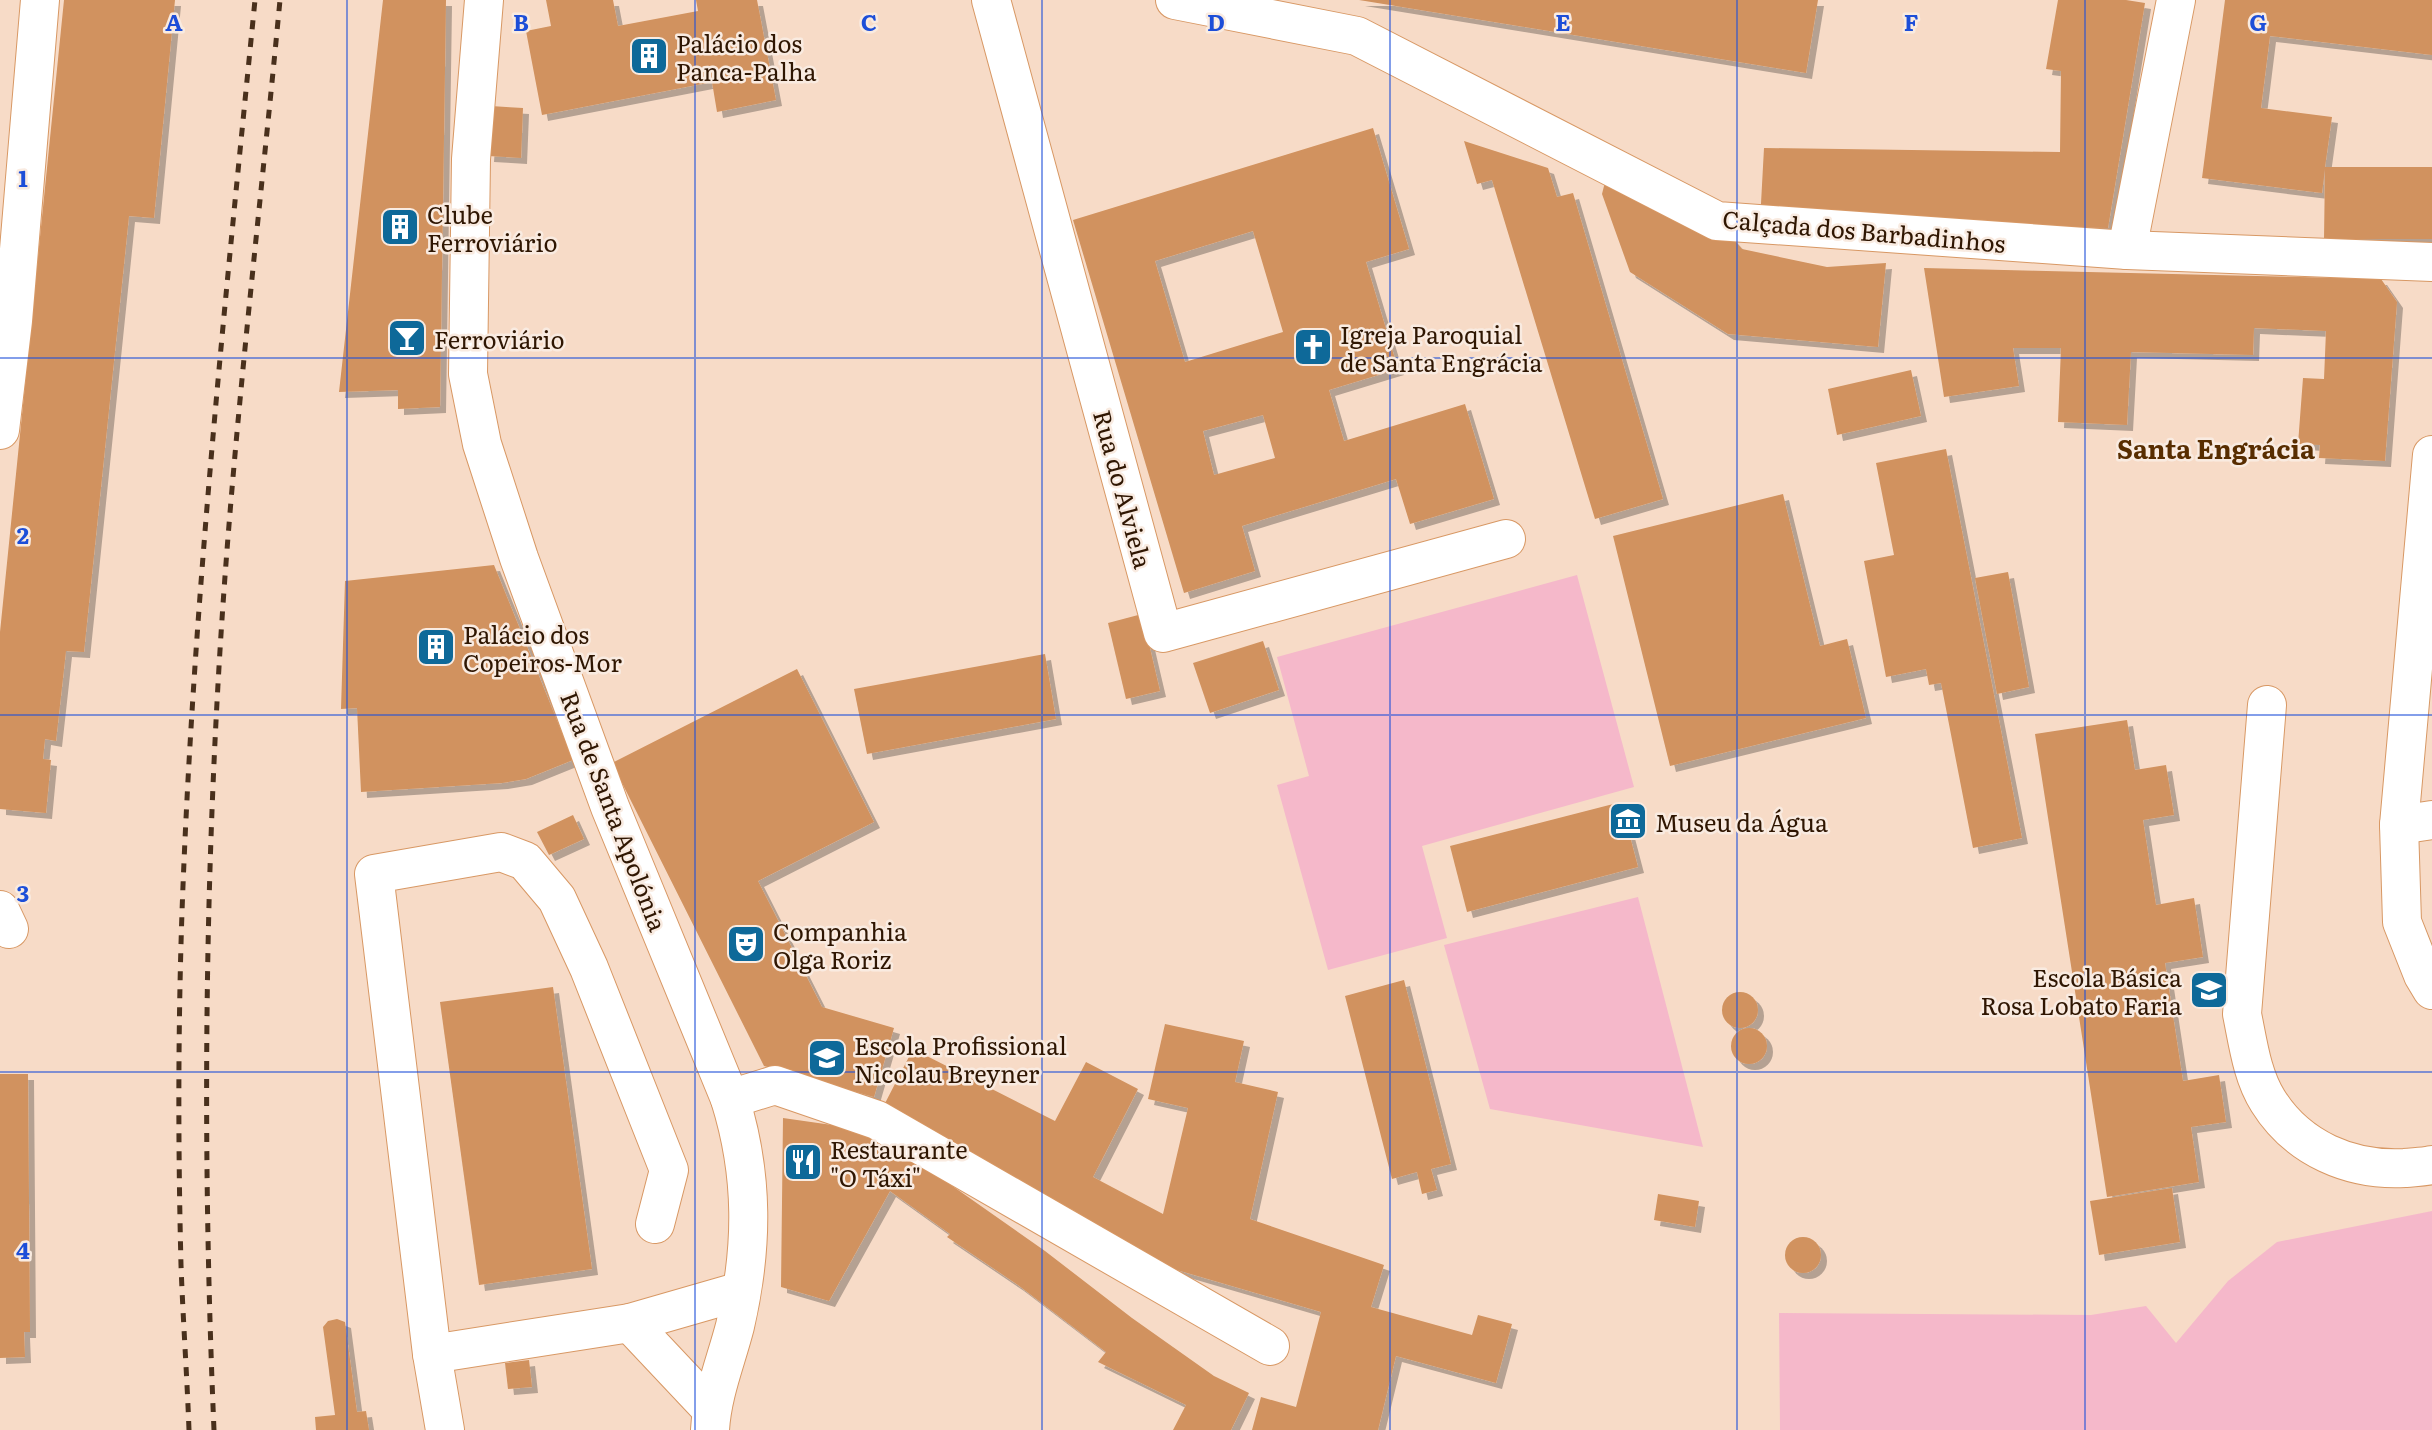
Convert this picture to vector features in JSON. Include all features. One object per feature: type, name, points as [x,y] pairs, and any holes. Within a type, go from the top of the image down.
[{"type":"street","points":[[0,430],[13,321],[40,0]]},
{"type":"street","name":"Rua de Santa Apolónia","points":[[484,0],[471,159],[468,374],[472,399],[501,506],[610,807],[730,1099],[741,1136],[748,1178],[748,1220],[741,1291],[735,1325],[705,1423]]},
{"type":"street","name":"Rua do Alviela","points":[[991,0],[1163,634],[1506,539]]},
{"type":"street","name":"Calçada dos Barbadinhos","points":[[1175,0],[1357,36],[1717,221],[2127,250],[2432,262]]},
{"type":"street","points":[[2127,250],[2176,0]]},
{"type":"street","points":[[2432,455],[2415,823],[2402,922],[2423,975],[2432,990]]},
{"type":"street","points":[[2267,705],[2242,1014],[2251,1061],[2267,1100],[2288,1127],[2314,1148],[2345,1162],[2386,1169],[2432,1165]]},
{"type":"street","points":[[445,1430],[432,1354],[374,874],[501,852],[525,861],[557,899],[589,968],[669,1170],[654,1224]]},
{"type":"street","points":[[730,1099],[775,1085],[877,1120],[1270,1346]]},
{"type":"street","points":[[432,1354],[630,1323],[741,1291]]},
{"type":"street","points":[[630,1323],[705,1423]]},
{"type":"shaded area","points":[[1577,575],[1634,787],[1422,846],[1447,938],[1328,970],[1277,785],[1309,776],[1277,657]]},
{"type":"shaded area","points":[[1638,897],[1703,1147],[1490,1109],[1444,945]]},
{"type":"shaded area","points":[[2432,1211],[2432,1430],[1780,1430],[1779,1313],[2091,1315],[2146,1306],[2176,1343],[2228,1281],[2277,1242]]},
{"type":"building","points":[[64,0],[175,0],[154,218],[129,216],[84,652],[66,651],[56,741],[45,739],[43,759],[51,760],[46,813],[0,809],[0,632]]},
{"type":"building","name":"Clube Ferroviário","points":[[383,0],[446,0],[440,407],[398,409],[398,390],[339,392]]},
{"type":"building","name":"Palácio dos Panca-Palha","points":[[546,0],[613,0],[618,26],[698,11],[696,0],[757,0],[776,100],[717,112],[712,82],[542,115],[526,31],[551,26]]},
{"type":"building","points":[[1359,0],[1818,0],[1806,73]]},
{"type":"building","points":[[2058,0],[2126,0],[2145,3],[2108,228],[1760,222],[1764,148],[2060,152],[2061,71],[2046,69]]},
{"type":"building","points":[[2225,0],[2432,0],[2432,55],[2270,36],[2261,108],[2332,117],[2325,167],[2432,167],[2432,239],[2324,239],[2325,169],[2322,193],[2202,178]]},
{"type":"building","points":[[491,106],[523,108],[521,158],[488,156]]},
{"type":"building","name":"Igreja Paroquial de Santa Engrácia","points":[[1373,128],[1409,249],[1366,262],[1398,369],[1329,390],[1344,441],[1465,404],[1494,499],[1410,524],[1396,479],[1242,526],[1255,571],[1184,593],[1073,220]],"holes":[[[1253,231],[1283,332],[1185,362],[1155,261]],[[1263,415],[1275,458],[1214,475],[1203,431]]]},
{"type":"building","points":[[1464,141],[1548,168],[1557,197],[1573,193],[1663,499],[1595,519],[1492,180],[1477,184]]},
{"type":"building","points":[[1609,166],[1717,221],[1742,249],[1827,267],[1886,263],[1878,347],[1728,334],[1630,272],[1602,194]]},
{"type":"building","points":[[1924,268],[2381,279],[2397,302],[2385,461],[2319,458],[2320,445],[2298,444],[2303,378],[2324,379],[2326,331],[2254,328],[2253,355],[2131,352],[2127,425],[2058,422],[2061,348],[2013,348],[2019,386],[1944,397]]},
{"type":"building","points":[[1911,370],[1921,416],[1837,435],[1828,389]]},
{"type":"building","points":[[1946,449],[2022,838],[1973,848],[1941,683],[1929,685],[1926,669],[1886,677],[1864,561],[1894,555],[1876,463]]},
{"type":"building","points":[[1783,494],[1820,646],[1847,639],[1866,718],[1670,766],[1613,536]]},
{"type":"building","name":"Palácio dos Copeiros-Mor","points":[[494,565],[573,760],[526,779],[502,783],[361,792],[357,708],[341,709],[345,581]]},
{"type":"building","points":[[2008,572],[2029,687],[1997,694],[1975,578]]},
{"type":"building","points":[[1142,614],[1160,691],[1126,699],[1108,623]]},
{"type":"building","points":[[1263,641],[1279,690],[1210,713],[1193,663]]},
{"type":"building","points":[[1045,654],[1056,719],[867,754],[854,689]]},
{"type":"building","name":"Companhia Olga Roriz","points":[[797,669],[874,822],[758,881],[822,1007],[894,1028],[874,1097],[764,1066],[612,763]]},
{"type":"building","points":[[2127,720],[2135,770],[2166,765],[2174,815],[2143,820],[2156,905],[2194,898],[2203,957],[2165,963],[2183,1081],[2219,1075],[2226,1122],[2191,1127],[2199,1182],[2107,1197],[2035,734]]},
{"type":"building","points":[[1621,802],[1638,867],[1467,912],[1450,846]]},
{"type":"building","points":[[573,815],[584,839],[549,855],[537,832]]},
{"type":"building","points":[[1404,980],[1451,1164],[1431,1169],[1437,1190],[1422,1194],[1417,1172],[1392,1179],[1345,996]]},
{"type":"building","points":[[553,987],[592,1269],[479,1285],[440,1002]]},
{"type":"building","points":[[1740,992],[1753,997],[1758,1010],[1753,1023],[1740,1028],[1727,1023],[1722,1010],[1727,997]]},
{"type":"building","points":[[1165,1024],[1244,1041],[1235,1082],[1278,1092],[1250,1219],[1384,1265],[1371,1307],[1472,1335],[1478,1315],[1512,1324],[1496,1383],[1396,1356],[1378,1430],[1252,1430],[1261,1397],[1296,1407],[1321,1312],[1153,1263],[1075,1211],[881,1111],[913,1049],[1055,1121],[1086,1062],[1138,1089],[1093,1177],[1163,1214],[1188,1108],[1148,1099]]},
{"type":"building","points":[[1749,1028],[1762,1033],[1767,1046],[1762,1059],[1749,1064],[1736,1059],[1731,1046],[1736,1033]]},
{"type":"building","points":[[0,1074],[28,1074],[30,1332],[24,1332],[25,1357],[0,1358]]},
{"type":"building","points":[[783,1118],[874,1131],[1045,1251],[1132,1318],[1214,1376],[1249,1393],[1231,1430],[1173,1430],[1186,1405],[1098,1362],[1106,1352],[1018,1285],[947,1237],[950,1234],[890,1191],[829,1301],[781,1287]]},
{"type":"building","points":[[2172,1188],[2180,1242],[2099,1255],[2090,1201]]},
{"type":"building","points":[[1658,1194],[1699,1201],[1695,1227],[1654,1220]]},
{"type":"building","points":[[1803,1237],[1816,1242],[1821,1255],[1816,1268],[1803,1273],[1790,1268],[1785,1255],[1790,1242]]},
{"type":"building","points":[[337,1319],[345,1322],[357,1412],[366,1411],[369,1430],[316,1430],[315,1417],[335,1415],[323,1327],[328,1321]]},
{"type":"building","points":[[529,1360],[532,1387],[508,1389],[505,1363]]},
{"type":"railway","points":[[189,1430],[181,1265],[179,1132],[181,956],[187,798],[211,455],[255,0]]},
{"type":"railway","points":[[214,1430],[207,1144],[208,953],[214,762],[231,500],[280,0]]},
{"type":"place","name":"Palácio dos Panca-Palha","points":[[649,56]]},
{"type":"place","name":"Clube Ferroviário","points":[[400,227]]},
{"type":"place","name":"Ferroviário","points":[[407,338]]},
{"type":"place","name":"Igreja Paroquial de Santa Engrácia","points":[[1313,347]]},
{"type":"place","name":"Palácio dos Copeiros-Mor","points":[[436,647]]},
{"type":"place","name":"Museu da Água","points":[[1628,821]]},
{"type":"place","name":"Companhia Olga Roriz","points":[[746,944]]},
{"type":"place","name":"Escola Básica Rosa Lobato Faria","points":[[2209,990]]},
{"type":"place","name":"Escola Profissional Nicolau Breyner","points":[[827,1058]]},
{"type":"place","name":"Restaurante \"O Táxi\"","points":[[803,1162]]},
{"type":"district","name":"Santa Engrácia","points":[[2216,447]]}]
